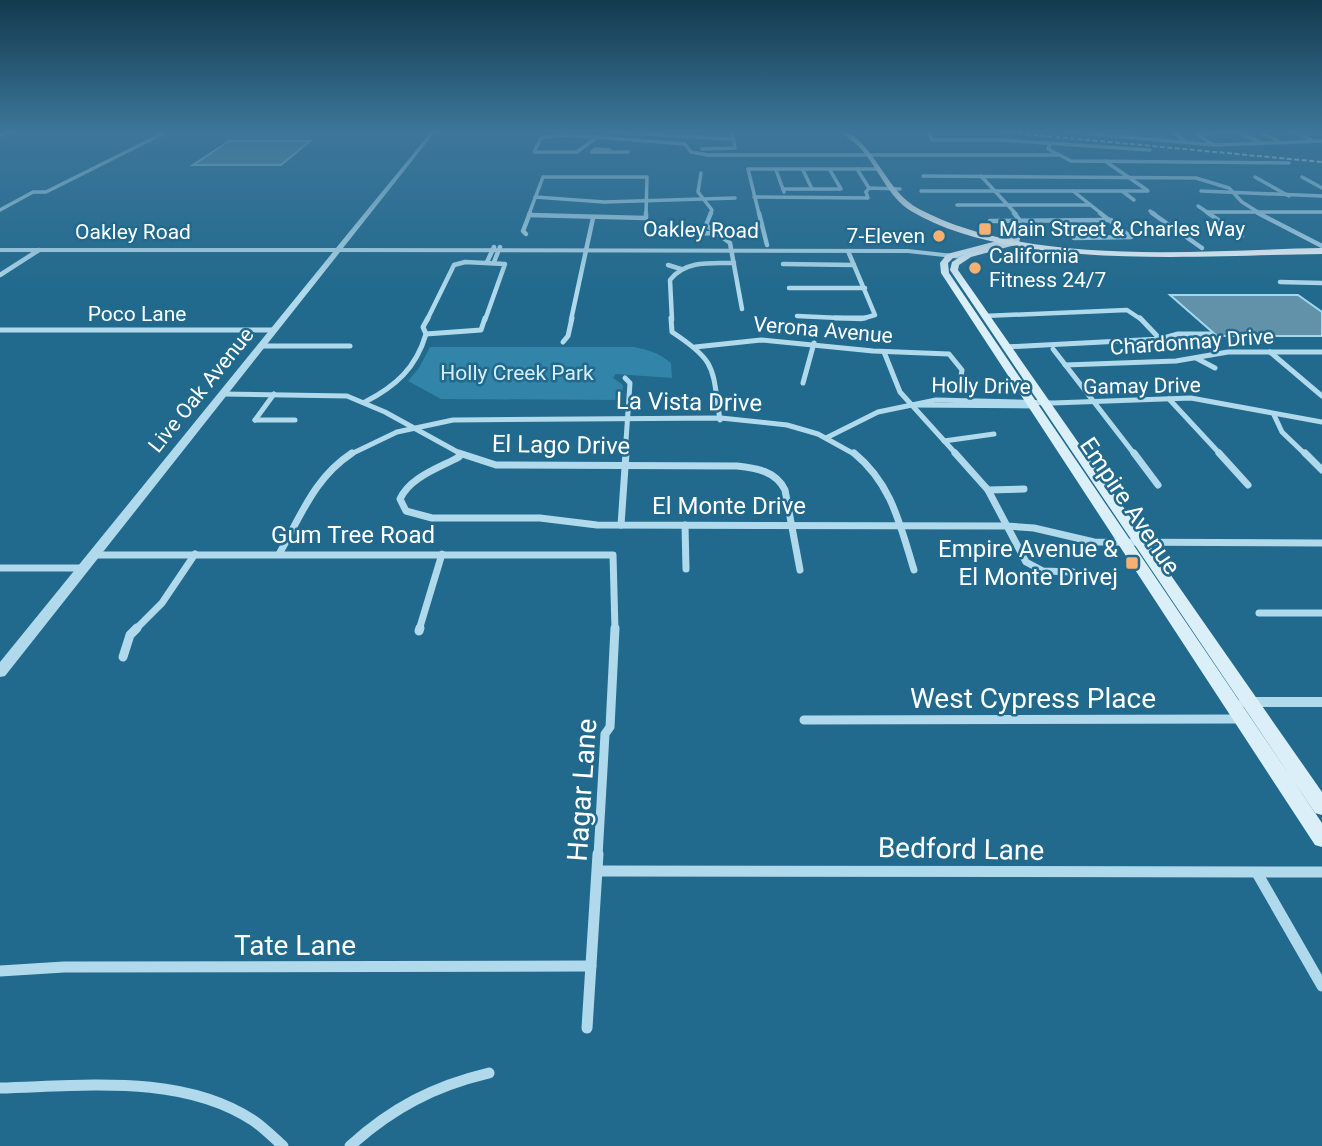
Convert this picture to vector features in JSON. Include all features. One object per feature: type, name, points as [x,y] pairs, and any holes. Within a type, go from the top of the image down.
[{"type":"main road","points":[[892,185],[911,207],[929,217],[982,234],[993,239],[993,244]]},
{"type":"main road","points":[[893,185],[922,208],[948,220],[1013,240],[1090,247],[1322,248]]},
{"type":"main road","points":[[982,234],[1111,251],[1322,248]]},
{"type":"main road","points":[[961,255],[1013,240]]},
{"type":"main road","points":[[961,255],[1013,240]]},
{"type":"main road","name":"Empire Avenue","points":[[961,255],[954,270],[1004,346],[1036,403],[1124,542],[1230,701],[1261,718],[1322,807]]},
{"type":"main road","name":"Empire Avenue","points":[[961,255],[944,263],[945,273],[983,330],[1139,543],[1246,710],[1322,839]]},
{"type":"main road","points":[[983,330],[998,345],[1004,346]]},
{"type":"street","points":[[0,210],[33,192],[46,192],[59,185]]},
{"type":"street","name":"Live Oak Avenue","points":[[0,672],[390,185]]},
{"type":"street","points":[[526,234],[523,231],[539,185]]},
{"type":"street","points":[[529,215],[646,218],[647,185]]},
{"type":"street","points":[[699,185],[698,192],[712,210],[706,225],[713,233],[728,241],[742,309]]},
{"type":"street","points":[[751,185],[767,244]]},
{"type":"street","points":[[782,185],[787,200]]},
{"type":"street","points":[[783,189],[841,189],[839,185]]},
{"type":"street","points":[[754,197],[787,200],[868,198],[866,185]]},
{"type":"street","points":[[988,185],[1021,220],[1025,228],[1013,240]]},
{"type":"street","points":[[921,191],[1148,191],[1140,185]]},
{"type":"street","points":[[1223,185],[1236,193],[1239,200],[1257,212],[1322,248]]},
{"type":"street","points":[[1271,185],[1290,196]]},
{"type":"street","points":[[868,190],[896,190]]},
{"type":"street","points":[[1072,191],[1131,237],[1074,238]]},
{"type":"street","points":[[1121,191],[1134,200]]},
{"type":"street","points":[[1202,191],[1322,196]]},
{"type":"street","points":[[535,197],[646,202],[735,198]]},
{"type":"street","points":[[957,205],[1090,205]]},
{"type":"street","points":[[1198,206],[1242,236]]},
{"type":"street","points":[[1150,211],[1202,248]]},
{"type":"street","points":[[1206,212],[1322,214]]},
{"type":"street","points":[[563,342],[568,336],[593,218]]},
{"type":"street","points":[[990,221],[1111,220]]},
{"type":"street","points":[[674,235],[713,233]]},
{"type":"street","name":"Oakley Road","points":[[0,250],[433,249],[494,254],[587,248],[922,251],[961,255]]},
{"type":"street","name":"Oakley Road","points":[[731,250],[921,248],[961,255]]},
{"type":"street","points":[[0,275],[38,250]]},
{"type":"street","points":[[797,316],[870,317],[876,311],[848,251]]},
{"type":"street","points":[[365,402],[404,378],[423,346],[424,327],[454,265],[494,254],[505,267],[481,330],[472,333],[425,334]]},
{"type":"street","points":[[720,420],[713,368],[695,347],[675,336],[670,327],[670,280],[681,269],[700,264],[734,263]]},
{"type":"street","points":[[783,264],[854,265]]},
{"type":"street","points":[[668,265],[681,269]]},
{"type":"street","points":[[1280,282],[1322,282]]},
{"type":"street","points":[[789,288],[865,288]]},
{"type":"street","points":[[985,316],[1127,310],[1142,320],[1160,339]]},
{"type":"street","name":"Poco Lane","points":[[0,330],[274,330]]},
{"type":"street","points":[[1004,346],[1210,334]]},
{"type":"street","name":"Verona Avenue","points":[[695,347],[736,339],[884,352],[950,354],[962,370],[961,376]]},
{"type":"street","points":[[803,383],[814,344]]},
{"type":"street","points":[[260,346],[350,346]]},
{"type":"street","points":[[1052,349],[1158,485]]},
{"type":"street","points":[[884,352],[900,392],[988,491],[1026,562],[1054,573],[1073,572]]},
{"type":"street","points":[[1269,352],[1322,396]]},
{"type":"street","name":"Chardonnay Drive","points":[[1065,365],[1195,358],[1219,353],[1322,352]]},
{"type":"street","points":[[1195,358],[1215,368]]},
{"type":"street","points":[[621,525],[629,383],[625,378]]},
{"type":"street","name":"El Lago Drive","points":[[223,394],[333,394],[365,402],[459,457],[512,466],[737,467],[758,470],[782,484],[800,570]]},
{"type":"street","points":[[274,394],[255,420],[295,420]]},
{"type":"street","points":[[1169,399],[1248,485]]},
{"type":"street","name":"Gamay Drive","points":[[1036,403],[1169,399],[1221,402],[1275,415],[1322,422]]},
{"type":"street","name":"Holly Drive","points":[[826,438],[865,416],[910,405],[1036,403]]},
{"type":"street","points":[[1275,415],[1282,432],[1322,470]]},
{"type":"street","name":"La Vista Drive","points":[[279,554],[316,485],[334,467],[358,451],[408,428],[453,420],[720,420],[774,423],[826,438],[849,449],[879,477],[914,570]]},
{"type":"street","points":[[944,441],[994,434]]},
{"type":"street","name":"El Monte Drive","points":[[459,457],[407,486],[400,499],[407,511],[432,518],[540,518],[621,525],[1006,526],[1034,528],[1079,540],[1139,543],[1322,543]]},
{"type":"street","points":[[988,491],[1024,489]]},
{"type":"street","points":[[685,525],[686,569]]},
{"type":"street","points":[[122,657],[124,645],[130,635],[162,603],[195,554]]},
{"type":"street","points":[[419,631],[442,554]]},
{"type":"street","name":"Gum Tree Road","points":[[93,555],[613,555]]},
{"type":"street","name":"Hagar Lane","points":[[587,1028],[605,734],[610,727],[615,634],[613,555]]},
{"type":"street","points":[[0,568],[83,568]]},
{"type":"street","points":[[1259,613],[1322,613]]},
{"type":"street","points":[[1246,710],[1322,702]]},
{"type":"street","name":"West Cypress Place","points":[[804,720],[1246,710]]},
{"type":"street","name":"Bedford Lane","points":[[598,871],[1322,872]]},
{"type":"street","points":[[1257,873],[1322,986]]},
{"type":"street","name":"Tate Lane","points":[[0,971],[64,967],[591,966]]},
{"type":"street","points":[[351,1146],[409,1099],[435,1086],[489,1073]]},
{"type":"street","points":[[0,1088],[137,1088],[185,1093],[234,1110],[255,1122],[283,1146]]},
{"type":"green space","name":"Holly Creek Park","points":[[430,347],[634,347],[654,352],[671,363],[672,378],[616,374],[613,378],[623,385],[622,400],[441,399],[408,381],[419,368]]},
{"type":"shaded area","points":[[1170,295],[1298,295],[1322,312],[1322,336],[1217,336]]},
{"type":"place","name":"Main Street & Charles Way","points":[[985,229]]},
{"type":"place","name":"7-Eleven","points":[[939,236]]},
{"type":"place","name":"California Fitness 24/7","points":[[975,268]]},
{"type":"place","name":"Empire Avenue & El Monte Drivej","points":[[1132,563]]}]
